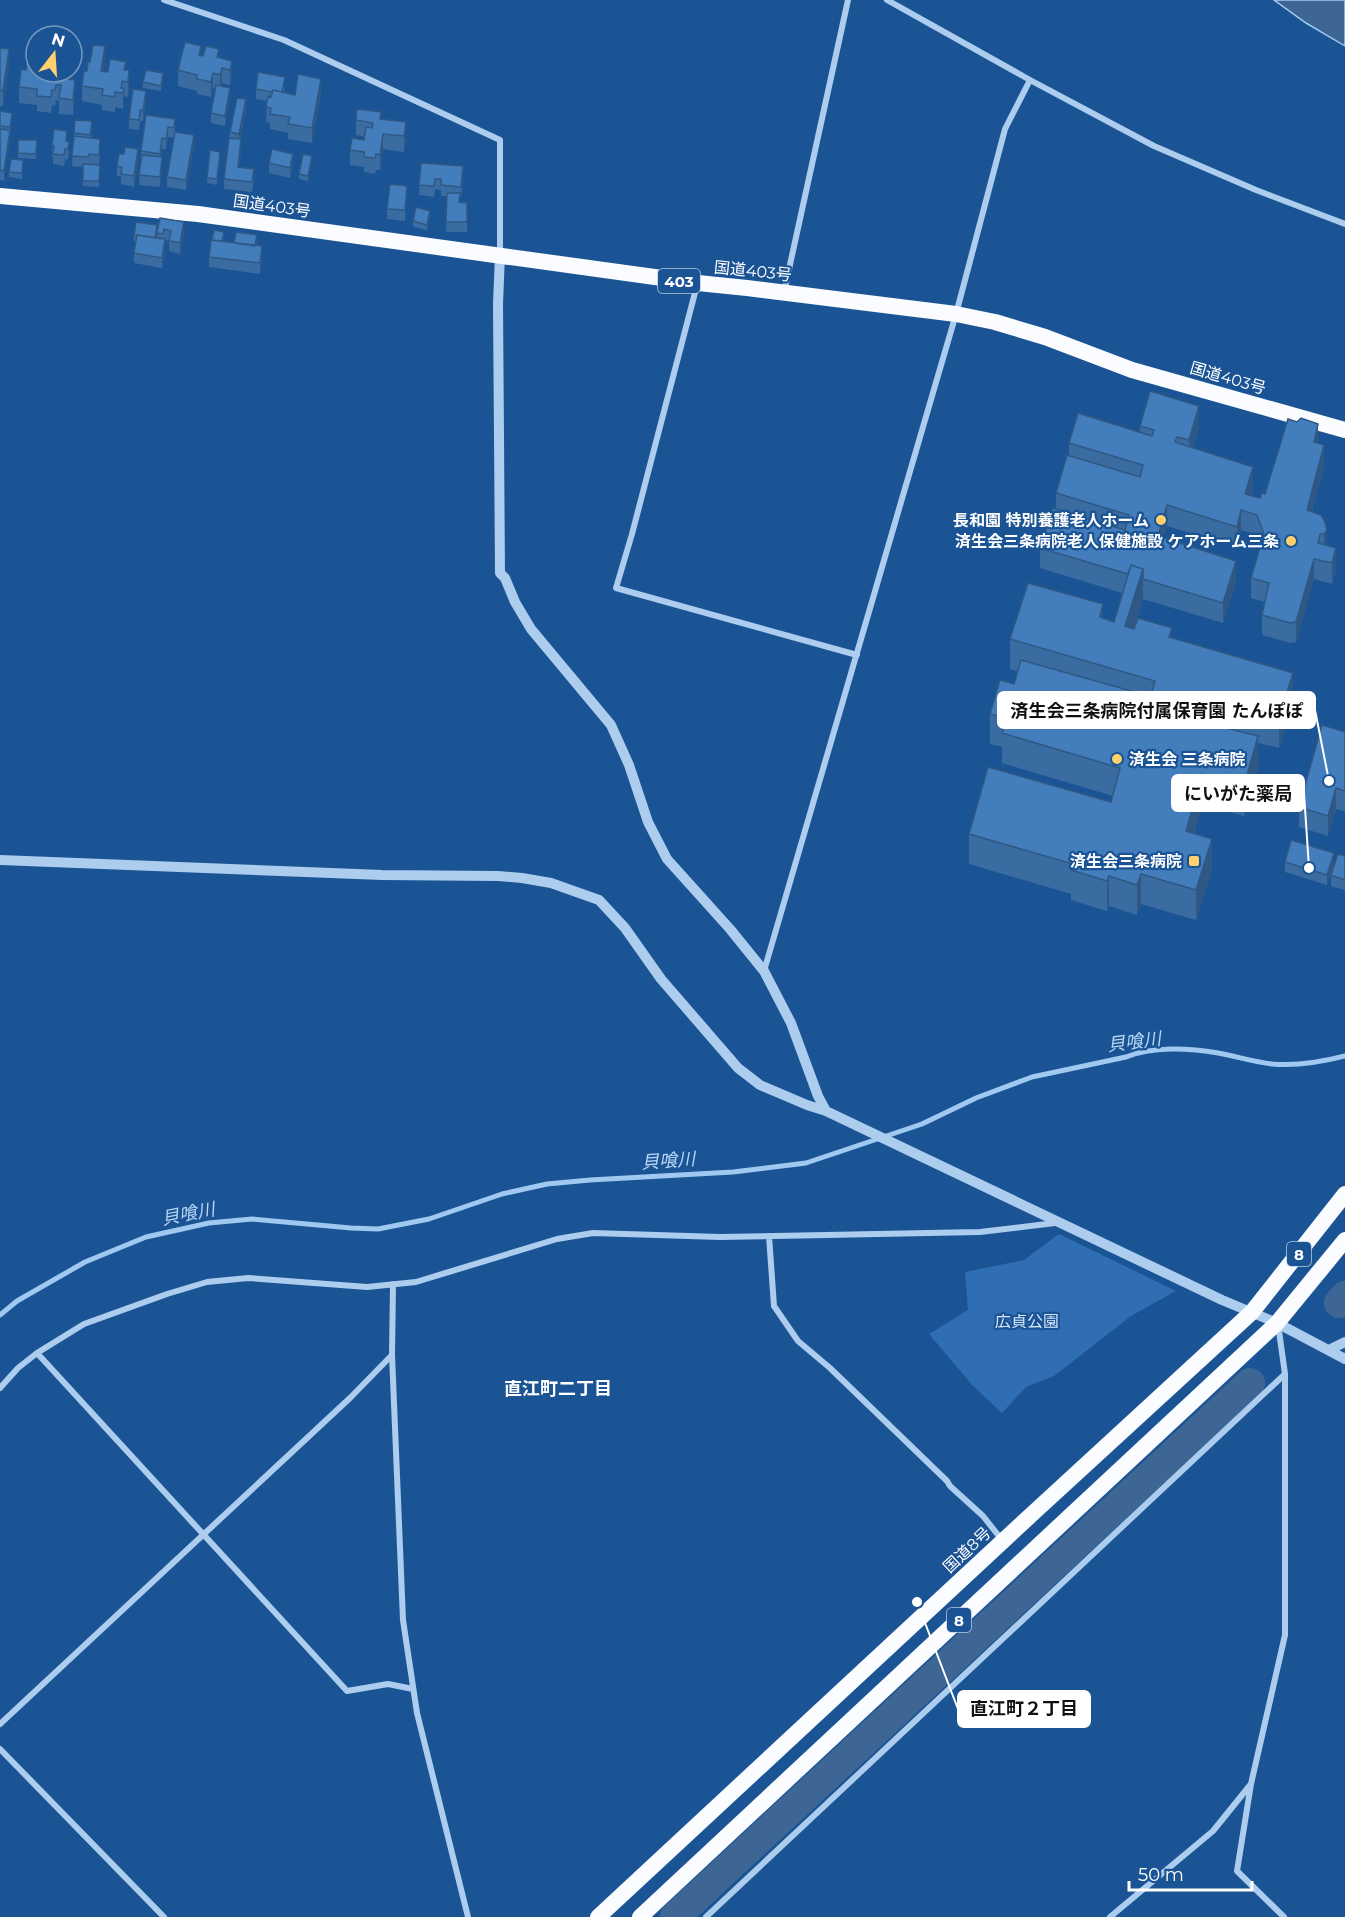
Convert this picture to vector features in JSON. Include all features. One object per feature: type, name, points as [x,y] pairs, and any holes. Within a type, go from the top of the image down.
[{"type":"highway","name":"国道403号","points":[[0,196],[198,214],[698,284],[784,292],[956,314],[995,322],[1045,337],[1132,370],[1345,430]]},
{"type":"highway","name":"国道8号","points":[[598,1917],[1252,1312],[1345,1194]]},
{"type":"highway","name":"8","points":[[640,1917],[1277,1323],[1345,1240]]},
{"type":"street","points":[[164,0],[284,40],[500,140],[498,315],[500,573],[505,578],[531,629],[610,725],[628,765],[648,822],[667,859],[764,971],[791,1023],[818,1095],[828,1112]]},
{"type":"street","points":[[784,292],[848,0]]},
{"type":"street","points":[[887,0],[1154,146],[1256,190],[1345,224]]},
{"type":"street","points":[[764,971],[956,314],[1005,129],[1030,80]]},
{"type":"street","points":[[698,284],[616,588],[857,655]]},
{"type":"street","points":[[0,860],[382,875],[498,876],[551,884],[599,900],[625,928],[661,979],[738,1068],[760,1084],[828,1112],[941,1164],[1277,1323],[1345,1359]]},
{"type":"street","points":[[0,1388],[18,1368],[37,1353],[84,1324],[207,1282],[248,1278],[367,1287],[416,1282],[557,1239],[593,1233],[720,1237],[980,1232],[1061,1222]]},
{"type":"street","points":[[769,1236],[774,1306],[798,1341],[838,1376],[947,1481],[983,1516],[1004,1541]]},
{"type":"street","points":[[393,1284],[392,1355],[403,1620],[413,1689],[466,1916]]},
{"type":"street","points":[[1277,1323],[1285,1374],[1285,1635],[1251,1784],[1237,1871],[1284,1917]]},
{"type":"street","points":[[1329,1350],[1345,1342]]},
{"type":"street","points":[[37,1353],[347,1691],[388,1684],[413,1689]]},
{"type":"street","points":[[0,1724],[351,1398],[392,1355]]},
{"type":"street","points":[[706,1917],[1285,1374]]},
{"type":"street","points":[[0,1749],[164,1917]]},
{"type":"street","points":[[1110,1917],[1213,1831],[1251,1784]]},
{"type":"green space","name":"広貞公園","points":[[1059,1234],[1176,1291],[1131,1316],[1054,1376],[1026,1387],[1002,1413],[973,1386],[929,1334],[968,1310],[965,1272],[1024,1260]]},
{"type":"shaded area","points":[[1274,0],[1345,0],[1345,46],[1306,23]]},
{"type":"building","points":[[185,42],[201,46],[199,55],[203,56],[206,46],[219,49],[217,57],[232,61],[230,70],[222,68],[220,75],[213,73],[211,82],[197,79],[197,75],[178,70]]},
{"type":"building","points":[[93,45],[105,46],[101,71],[108,72],[110,59],[126,62],[124,70],[129,70],[128,82],[122,81],[123,93],[115,92],[115,97],[102,95],[103,89],[82,86],[84,71],[87,71],[88,62],[90,62]]},
{"type":"building","points":[[0,48],[9,49],[3,91],[0,90]]},
{"type":"building","points":[[21,69],[24,70],[24,84],[75,84],[73,100],[59,98],[61,85],[56,85],[51,97],[37,96],[37,89],[19,87]]},
{"type":"building","points":[[146,70],[163,73],[161,86],[143,82]]},
{"type":"building","points":[[258,72],[285,77],[282,92],[256,89]]},
{"type":"building","points":[[298,74],[321,79],[312,128],[288,124],[290,117],[270,114],[271,108],[266,107],[268,96],[271,97],[273,90],[295,95]]},
{"type":"building","points":[[216,85],[230,88],[225,116],[211,113]]},
{"type":"building","points":[[133,89],[146,91],[139,120],[129,119]]},
{"type":"building","points":[[237,98],[246,99],[239,134],[230,132]]},
{"type":"building","points":[[357,109],[381,112],[380,119],[406,122],[404,136],[383,134],[380,155],[376,154],[375,158],[364,157],[364,152],[350,150],[352,138],[364,140],[366,127],[372,128],[373,123],[356,120]]},
{"type":"building","points":[[0,111],[12,113],[10,127],[0,126]]},
{"type":"building","points":[[146,115],[175,119],[174,128],[168,127],[166,139],[162,138],[160,154],[141,151]]},
{"type":"building","points":[[75,120],[92,121],[90,135],[74,133]]},
{"type":"building","points":[[0,129],[10,130],[4,171],[0,170]]},
{"type":"building","points":[[54,129],[67,131],[66,141],[69,142],[64,155],[53,154]]},
{"type":"building","points":[[175,132],[194,135],[186,180],[167,177]]},
{"type":"building","points":[[74,136],[100,139],[99,155],[72,156]]},
{"type":"building","points":[[229,138],[241,139],[238,167],[254,169],[252,182],[224,179]]},
{"type":"building","points":[[18,140],[37,140],[36,154],[18,153]]},
{"type":"building","points":[[125,147],[138,149],[134,176],[121,174],[122,167],[117,166],[119,154],[124,154]]},
{"type":"building","points":[[272,149],[293,154],[290,168],[269,163]]},
{"type":"building","points":[[210,150],[220,152],[217,179],[207,178]]},
{"type":"building","points":[[303,154],[312,156],[308,176],[299,174]]},
{"type":"building","points":[[142,155],[162,157],[160,177],[139,175]]},
{"type":"building","points":[[11,159],[23,160],[22,173],[9,172]]},
{"type":"building","points":[[421,163],[463,166],[461,187],[441,185],[441,179],[435,179],[434,186],[419,185]]},
{"type":"building","points":[[83,164],[100,165],[99,181],[83,181]]},
{"type":"building","points":[[390,184],[407,186],[405,210],[387,209]]},
{"type":"building","points":[[447,193],[460,193],[459,202],[467,203],[467,222],[446,222]]},
{"type":"building","points":[[416,207],[430,211],[427,225],[413,221]]},
{"type":"building","points":[[160,218],[184,222],[180,243],[169,241],[171,231],[164,229],[163,234],[157,233]]},
{"type":"building","points":[[136,222],[157,225],[155,238],[134,236]]},
{"type":"building","points":[[214,230],[224,232],[222,241],[212,240]]},
{"type":"building","points":[[236,232],[257,235],[255,246],[234,243]]},
{"type":"building","points":[[137,235],[165,239],[162,258],[134,253]]},
{"type":"building","points":[[211,240],[262,246],[260,263],[209,257]]},
{"type":"building","points":[[1150,391],[1199,406],[1189,440],[1177,437],[1175,442],[1253,467],[1245,494],[1260,498],[1262,493],[1265,494],[1288,419],[1297,422],[1301,418],[1318,424],[1314,442],[1324,445],[1307,510],[1321,515],[1325,522],[1327,530],[1324,534],[1320,534],[1318,543],[1336,548],[1332,563],[1314,559],[1296,622],[1290,623],[1262,615],[1269,583],[1251,578],[1264,534],[1257,515],[1241,510],[1237,527],[1167,505],[1158,536],[1236,561],[1223,603],[1143,579],[1143,569],[1131,565],[1128,574],[1040,548],[1053,508],[1125,530],[1129,515],[1056,493],[1067,455],[1140,477],[1143,465],[1069,443],[1078,413],[1152,436],[1154,430],[1140,426]]},
{"type":"building","name":"済生会 三条病院","points":[[1131,565],[1143,569],[1125,626],[1134,629],[1138,618],[1172,628],[1169,637],[1293,673],[1279,718],[1231,706],[1228,717],[1217,713],[1214,725],[1258,736],[1244,786],[1202,774],[1186,831],[1212,839],[1196,890],[1141,874],[1137,885],[1109,876],[1107,881],[1071,870],[1073,864],[969,834],[988,767],[1111,802],[1120,768],[1002,733],[1006,718],[990,714],[1000,680],[1014,684],[1021,660],[1142,694],[1140,702],[1148,705],[1155,681],[1010,639],[1028,583],[1103,604],[1100,617],[1114,622]]},
{"type":"building","points":[[1322,725],[1345,732],[1345,791],[1336,788],[1328,816],[1299,807]]},
{"type":"building","points":[[1291,840],[1334,853],[1327,875],[1285,862]]},
{"type":"building","points":[[1338,854],[1345,856],[1345,880],[1331,875]]},
{"type":"waterway","name":"貝喰川","points":[[0,1315],[17,1301],[85,1262],[146,1237],[209,1223],[252,1219],[378,1229],[429,1219],[502,1194],[547,1184],[733,1172],[806,1163],[922,1124],[976,1098],[1032,1077],[1147,1051],[1195,1050],[1281,1064],[1309,1063],[1345,1056]]},
{"type":"waterway","points":[[1339,1303],[1345,1296]]},
{"type":"waterway","points":[[675,1917],[1250,1383]]},
{"type":"place","name":"長和園 特別養護老人ホーム","points":[[1161,520]]},
{"type":"place","name":"済生会三条病院老人保健施設 ケアホーム三条","points":[[1291,541]]},
{"type":"place","name":"済生会 三条病院","points":[[1117,759]]},
{"type":"place","name":"済生会三条病院付属保育園 たんぽぽ","points":[[1329,781]]},
{"type":"place","name":"済生会三条病院","points":[[1194,861]]},
{"type":"place","name":"にいがた薬局","points":[[1309,868]]},
{"type":"place","name":"直江町２丁目","points":[[917,1602]]},
{"type":"district","name":"直江町二丁目","points":[[558,1389]]}]
